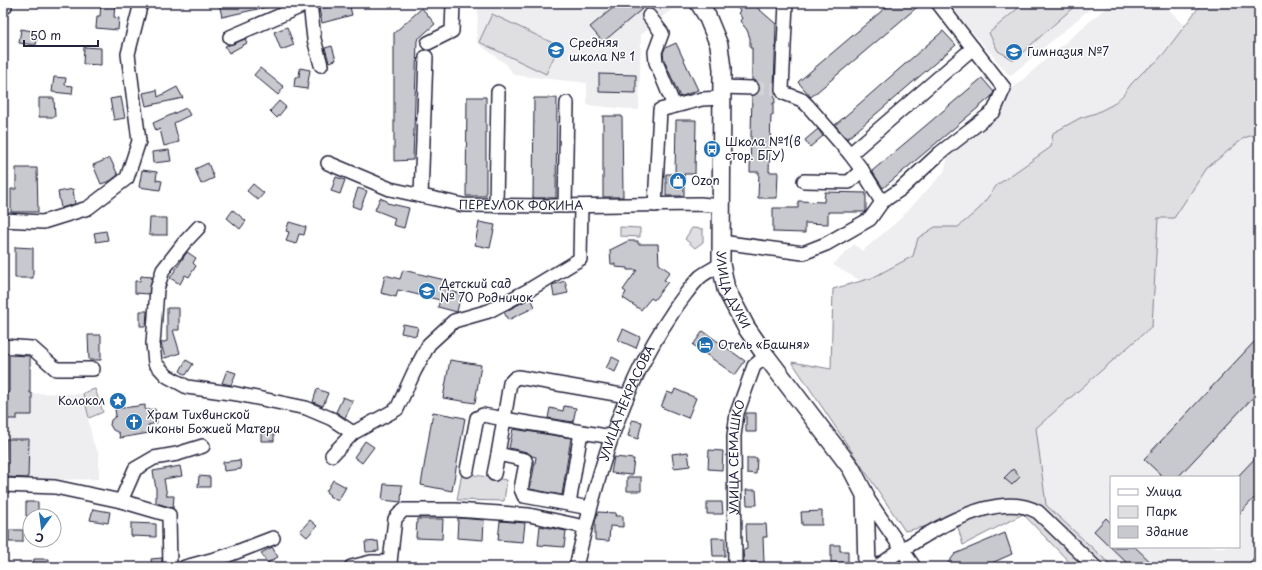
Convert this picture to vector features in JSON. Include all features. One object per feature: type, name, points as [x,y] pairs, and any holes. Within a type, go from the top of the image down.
[{"type":"main road","name":"УЛИЦА ДУКИ","points":[[699,3],[707,16],[719,45],[722,69],[721,264],[726,289],[746,327],[766,356],[851,468],[865,495],[867,567]]},
{"type":"street","points":[[3,220],[43,222],[88,208],[127,178],[139,141],[128,54],[141,3]]},
{"type":"street","points":[[230,37],[310,3],[314,39],[321,65]]},
{"type":"street","points":[[428,43],[452,31],[453,3]]},
{"type":"street","points":[[786,3],[779,89],[784,93],[802,100],[850,154],[882,202]]},
{"type":"street","points":[[721,242],[803,253],[826,244],[870,219],[882,202],[901,189],[940,153],[994,111],[1004,88],[938,3]]},
{"type":"street","points":[[649,16],[662,33],[655,52],[656,62],[674,106]]},
{"type":"street","points":[[850,154],[973,48]]},
{"type":"street","points":[[422,196],[426,57]]},
{"type":"street","points":[[655,205],[660,110],[723,93],[752,88]]},
{"type":"street","points":[[496,206],[498,92]]},
{"type":"street","points":[[565,206],[567,104]]},
{"type":"street","name":"ПЕРЕУЛОК ФОКИНА","points":[[328,163],[390,189],[462,205],[581,206],[700,204],[721,206]]},
{"type":"street","points":[[804,181],[849,182],[862,170]]},
{"type":"street","points":[[332,455],[353,433],[397,409],[429,344],[454,321],[489,311],[527,291],[580,259],[581,206]]},
{"type":"street","points":[[199,227],[184,243],[163,270],[156,289],[153,344],[155,363],[167,376],[187,387],[237,394],[306,408],[332,419],[353,433]]},
{"type":"street","name":"УЛИЦА НЕКРАСОВА","points":[[576,567],[590,508],[612,438],[627,396],[644,360],[661,330],[700,277],[721,264]]},
{"type":"street","points":[[3,346],[32,348],[56,369],[94,369]]},
{"type":"street","name":"УЛИЦА СЕМАШКО","points":[[735,567],[734,436],[737,413],[754,366],[766,356]]},
{"type":"street","points":[[494,474],[510,382],[518,377],[627,396]]},
{"type":"street","points":[[467,470],[477,418],[483,415],[612,438]]},
{"type":"street","points":[[569,504],[581,432]]},
{"type":"street","points":[[121,500],[135,469],[154,458],[177,454],[203,446]]},
{"type":"street","points":[[498,454],[525,460],[526,463],[521,489],[524,496],[590,508]]},
{"type":"street","points":[[3,485],[55,487],[121,500],[168,515],[170,567]]},
{"type":"street","points":[[865,495],[914,567]]},
{"type":"street","points":[[877,567],[923,535],[976,511],[998,505],[1028,506],[1038,512],[1094,567]]},
{"type":"street","points":[[351,567],[371,562],[390,565],[395,519],[403,510],[455,510],[529,515],[585,527]]},
{"type":"street","points":[[186,567],[226,556],[273,538]]},
{"type":"shaded area","name":"Средняя школа № 1","points":[[478,3],[670,3],[672,9],[641,35],[639,110],[587,105],[587,83],[514,75],[506,64],[477,43]]},
{"type":"shaded area","name":"Гимназия №7","points":[[947,3],[1097,3],[1010,76]]},
{"type":"shaded area","points":[[1111,3],[1163,3],[1185,26],[1156,62],[1144,71],[1112,105],[1096,113],[1080,118],[1051,141],[1051,147],[997,185],[979,209],[958,227],[935,227],[918,238],[913,256],[872,279],[861,281],[833,265],[854,244],[862,251],[898,221],[944,172],[949,153],[998,116],[1013,88]]},
{"type":"shaded area","points":[[1259,133],[1259,567],[1113,567],[1046,505],[1036,428],[1152,326],[1158,218],[1174,218],[1207,168],[1244,138]]},
{"type":"shaded area","points":[[6,393],[83,394],[93,442],[99,454],[99,479],[5,481]]},
{"type":"green space","points":[[1024,3],[1077,4],[1014,60],[998,51],[989,33]]},
{"type":"green space","points":[[1202,3],[1259,3],[1259,133],[1244,138],[1207,168],[1174,218],[1158,218],[1152,326],[1036,428],[1046,505],[1113,567],[1074,567],[1023,514],[963,545],[956,520],[905,531],[792,362],[831,369],[833,289],[872,278],[913,256],[918,238],[935,227],[958,227],[979,209],[997,185],[1051,147],[1053,133],[1080,118],[1096,113],[1112,105],[1123,95],[1132,83],[1165,52]]},
{"type":"green space","points":[[492,14],[559,46],[546,74],[479,42]]},
{"type":"green space","points":[[620,227],[640,228],[640,237],[620,236]]},
{"type":"green space","points":[[692,228],[703,229],[703,242],[695,248],[685,239]]},
{"type":"green space","points":[[95,389],[103,412],[89,418],[83,393]]},
{"type":"green space","points":[[462,473],[507,480],[504,501],[457,500]]},
{"type":"building","points":[[101,3],[115,3],[114,17],[119,18],[118,30],[96,28],[97,16],[100,16]]},
{"type":"building","points":[[219,3],[271,3],[271,6],[222,17]]},
{"type":"building","points":[[349,3],[352,15],[322,23],[319,9]]},
{"type":"building","points":[[611,3],[637,3],[642,9],[603,42],[590,27],[614,7]]},
{"type":"building","points":[[734,3],[752,3],[776,24],[775,103],[773,103],[773,115],[771,115],[769,172],[778,172],[777,198],[758,198],[759,172],[750,172],[752,96],[759,93],[760,88],[757,81],[752,80],[752,48],[750,48],[750,38],[747,30],[740,21],[742,18],[738,13],[740,11]]},
{"type":"building","points":[[891,3],[922,3],[811,97],[798,82]]},
{"type":"building","points":[[422,8],[435,24],[417,40],[413,160],[394,161],[394,33]]},
{"type":"building","points":[[287,27],[294,45],[281,50],[274,32]]},
{"type":"building","points":[[21,29],[38,32],[36,45],[19,43]]},
{"type":"building","points":[[943,31],[956,45],[847,139],[835,125]]},
{"type":"building","points":[[245,39],[247,43],[229,53],[225,46]]},
{"type":"building","points":[[676,43],[698,90],[680,97],[664,60],[663,53],[665,48]]},
{"type":"building","points":[[332,46],[336,60],[329,62],[325,48]]},
{"type":"building","points":[[84,47],[101,48],[101,65],[83,64]]},
{"type":"building","points":[[260,68],[284,87],[278,95],[254,75]]},
{"type":"building","points":[[300,68],[310,70],[307,89],[294,87],[295,77],[299,77]]},
{"type":"building","points":[[599,74],[636,75],[636,93],[599,92]]},
{"type":"building","points":[[54,77],[66,78],[65,85],[73,86],[72,94],[52,92]]},
{"type":"building","points":[[982,78],[994,92],[992,96],[883,188],[872,171]]},
{"type":"building","points":[[177,87],[183,98],[146,106],[143,93],[157,90],[158,97]]},
{"type":"building","points":[[121,97],[125,118],[114,120],[110,99]]},
{"type":"building","points":[[467,97],[486,97],[486,196],[466,196]]},
{"type":"building","points":[[39,98],[54,98],[55,117],[39,117]]},
{"type":"building","points":[[534,98],[557,98],[556,198],[533,198]]},
{"type":"building","points":[[279,101],[286,107],[277,118],[270,111]]},
{"type":"building","points":[[186,108],[190,115],[174,123],[179,142],[164,146],[160,129],[156,131],[153,123]]},
{"type":"building","points":[[603,116],[622,116],[623,197],[603,197]]},
{"type":"building","points":[[676,120],[696,120],[695,174],[684,174],[684,196],[666,196],[666,174],[675,174]]},
{"type":"building","points":[[818,129],[823,136],[810,147],[805,140]]},
{"type":"building","points":[[169,150],[171,161],[153,163],[152,152]]},
{"type":"building","points":[[110,158],[118,175],[110,181],[101,184],[93,165]]},
{"type":"building","points":[[208,163],[214,178],[201,184],[195,169]]},
{"type":"building","points":[[16,168],[37,168],[38,212],[11,212],[11,189],[16,189]]},
{"type":"building","points":[[142,170],[157,172],[156,180],[162,181],[160,190],[139,187]]},
{"type":"building","points":[[336,177],[345,180],[340,194],[331,191]]},
{"type":"building","points":[[253,184],[264,193],[258,200],[247,191]]},
{"type":"building","points":[[358,188],[367,191],[360,209],[352,206]]},
{"type":"building","points":[[73,189],[75,204],[61,208],[58,192]]},
{"type":"building","points":[[825,192],[866,193],[866,211],[828,212],[828,224],[805,223],[805,233],[773,232],[773,208],[798,208],[798,201],[824,202]]},
{"type":"building","points":[[380,198],[387,201],[387,203],[409,208],[404,228],[393,225],[395,218],[375,210]]},
{"type":"building","points":[[233,210],[246,221],[240,229],[227,218]]},
{"type":"building","points":[[150,218],[167,218],[167,235],[149,235]]},
{"type":"building","points":[[289,222],[306,227],[304,235],[299,234],[296,244],[286,241],[289,232],[286,231]]},
{"type":"building","points":[[479,222],[495,225],[490,248],[475,245]]},
{"type":"building","points":[[106,231],[108,240],[96,242],[94,233]]},
{"type":"building","points":[[628,241],[638,241],[638,244],[658,244],[659,264],[670,272],[664,280],[668,282],[654,300],[651,298],[641,310],[623,298],[626,292],[623,290],[637,270],[627,270],[627,268],[615,267],[615,264],[611,264],[610,250]]},
{"type":"building","points":[[15,247],[33,248],[33,278],[15,278]]},
{"type":"building","points":[[187,252],[196,258],[193,263],[196,266],[189,277],[185,275],[180,284],[170,278]]},
{"type":"building","name":"Детский сад № 70 Родничок","points":[[403,270],[445,280],[443,289],[461,294],[457,312],[438,307],[440,300],[398,290],[396,297],[381,293],[385,275],[400,279]]},
{"type":"building","points":[[141,276],[152,277],[149,294],[135,293],[135,281],[140,281]]},
{"type":"building","points":[[565,281],[568,293],[554,296],[552,285]]},
{"type":"building","points":[[531,298],[535,307],[508,320],[504,312]]},
{"type":"building","points":[[167,308],[179,308],[179,330],[173,330],[180,353],[165,358],[161,343],[167,341]]},
{"type":"building","points":[[140,311],[147,311],[146,326],[140,326]]},
{"type":"building","points":[[403,324],[418,327],[416,336],[401,333]]},
{"type":"building","points":[[623,329],[640,337],[636,348],[618,340]]},
{"type":"building","points":[[703,331],[745,361],[735,375],[693,345]]},
{"type":"building","points":[[88,335],[101,335],[101,360],[89,360]]},
{"type":"building","points":[[1255,341],[1259,345],[1259,391],[1179,476],[1162,476],[1144,459]]},
{"type":"building","points":[[9,355],[30,357],[30,393],[32,393],[32,415],[17,415],[17,419],[6,419],[6,393],[9,393]]},
{"type":"building","points":[[612,357],[620,361],[615,372],[606,368]]},
{"type":"building","points":[[186,360],[193,364],[186,375],[180,371]]},
{"type":"building","points":[[450,360],[481,365],[475,403],[443,398]]},
{"type":"building","points":[[227,370],[236,373],[231,385],[222,383]]},
{"type":"building","points":[[317,389],[328,393],[323,406],[313,402]]},
{"type":"building","points":[[675,389],[696,398],[688,418],[661,407],[667,392],[673,394]]},
{"type":"building","points":[[343,397],[353,401],[345,418],[336,412]]},
{"type":"building","name":"Храм Тихвинской иконы Божией Матери","points":[[145,405],[145,410],[155,409],[157,423],[148,425],[149,433],[120,438],[119,433],[113,430],[110,425],[111,420],[116,416],[115,409]]},
{"type":"building","points":[[564,406],[576,408],[573,422],[548,418],[550,408],[563,411]]},
{"type":"building","points":[[433,412],[465,418],[452,491],[421,485]]},
{"type":"building","points":[[746,413],[756,413],[756,432],[746,432]]},
{"type":"building","points":[[632,420],[642,422],[638,439],[628,436]]},
{"type":"building","points":[[513,429],[571,438],[562,495],[530,489],[536,457],[527,452],[509,448]]},
{"type":"building","points":[[261,433],[274,433],[274,441],[261,441]]},
{"type":"building","points":[[6,439],[29,439],[28,478],[5,477]]},
{"type":"building","points":[[365,441],[374,447],[362,463],[354,457]]},
{"type":"building","points":[[709,450],[723,451],[722,470],[708,469]]},
{"type":"building","points":[[688,452],[690,466],[674,468],[672,454]]},
{"type":"building","points":[[1259,454],[1259,493],[1240,513],[1240,476],[1239,475]]},
{"type":"building","points":[[614,457],[634,459],[632,475],[611,473]]},
{"type":"building","points":[[747,458],[757,458],[756,474],[747,473]]},
{"type":"building","points":[[240,460],[241,469],[224,471],[223,462]]},
{"type":"building","points":[[180,466],[182,476],[164,479],[167,496],[174,496],[173,508],[156,503],[156,489],[153,471]]},
{"type":"building","points":[[1013,469],[1020,477],[1012,485],[1004,478]]},
{"type":"building","points":[[199,476],[210,477],[210,487],[198,487]]},
{"type":"building","points":[[627,477],[641,477],[641,491],[627,491]]},
{"type":"building","points":[[333,480],[346,487],[338,501],[329,496],[330,495],[326,492]]},
{"type":"building","points":[[384,484],[402,485],[401,502],[382,500]]},
{"type":"building","points":[[746,490],[756,490],[757,505],[747,505]]},
{"type":"building","points":[[26,502],[38,502],[38,508],[26,508]]},
{"type":"building","points":[[707,502],[722,502],[723,514],[707,514]]},
{"type":"building","points":[[93,509],[110,512],[108,523],[90,520]]},
{"type":"building","points":[[822,511],[822,525],[802,525],[801,512]]},
{"type":"building","points":[[598,512],[616,513],[615,516],[623,516],[623,527],[610,526],[609,541],[595,540],[595,522]]},
{"type":"building","points":[[458,518],[484,520],[483,540],[457,538]]},
{"type":"building","points":[[1106,518],[1110,522],[1110,547],[1094,531]]},
{"type":"building","points":[[417,519],[443,519],[442,539],[416,538]]},
{"type":"building","points":[[310,520],[317,526],[307,537],[300,531]]},
{"type":"building","points":[[500,521],[525,523],[523,542],[498,540]]},
{"type":"building","points":[[131,523],[156,524],[156,537],[131,536]]},
{"type":"building","points":[[746,524],[766,524],[767,537],[763,537],[764,563],[744,563],[743,550],[747,549]]},
{"type":"building","points":[[540,526],[566,531],[564,547],[538,545]]},
{"type":"building","points":[[9,530],[22,530],[22,542],[9,542]]},
{"type":"building","points":[[1005,533],[1012,554],[983,567],[945,567],[955,554]]},
{"type":"building","points":[[712,538],[725,538],[725,556],[713,556]]},
{"type":"building","points":[[378,541],[379,551],[366,552],[365,542]]},
{"type":"building","points":[[831,545],[840,545],[840,551],[848,551],[848,562],[831,563]]},
{"type":"building","points":[[272,547],[278,557],[267,563],[261,553]]},
{"type":"building","points":[[1111,548],[1136,548],[1156,567],[1131,567]]},
{"type":"building","points":[[1259,552],[1259,567],[1246,567]]},
{"type":"building","points":[[162,558],[162,567],[152,567],[151,559]]},
{"type":"building","points":[[34,559],[49,559],[49,567],[33,567]]},
{"type":"tunnel","points":[[752,88],[775,89]]},
{"type":"place","name":"Средняя школа № 1","points":[[556,50]]},
{"type":"place","name":"Гимназия №7","points":[[1014,52]]},
{"type":"place","name":"Школа №1(в стор. БГУ)","points":[[712,149]]},
{"type":"place","name":"Ozon","points":[[678,181]]},
{"type":"place","name":"Детский сад № 70 Родничок","points":[[427,291]]},
{"type":"place","name":"Отель «Башня»","points":[[705,345]]},
{"type":"place","name":"Колокол","points":[[118,401]]},
{"type":"place","name":"Храм Тихвинской иконы Божией Матери","points":[[134,422]]}]
